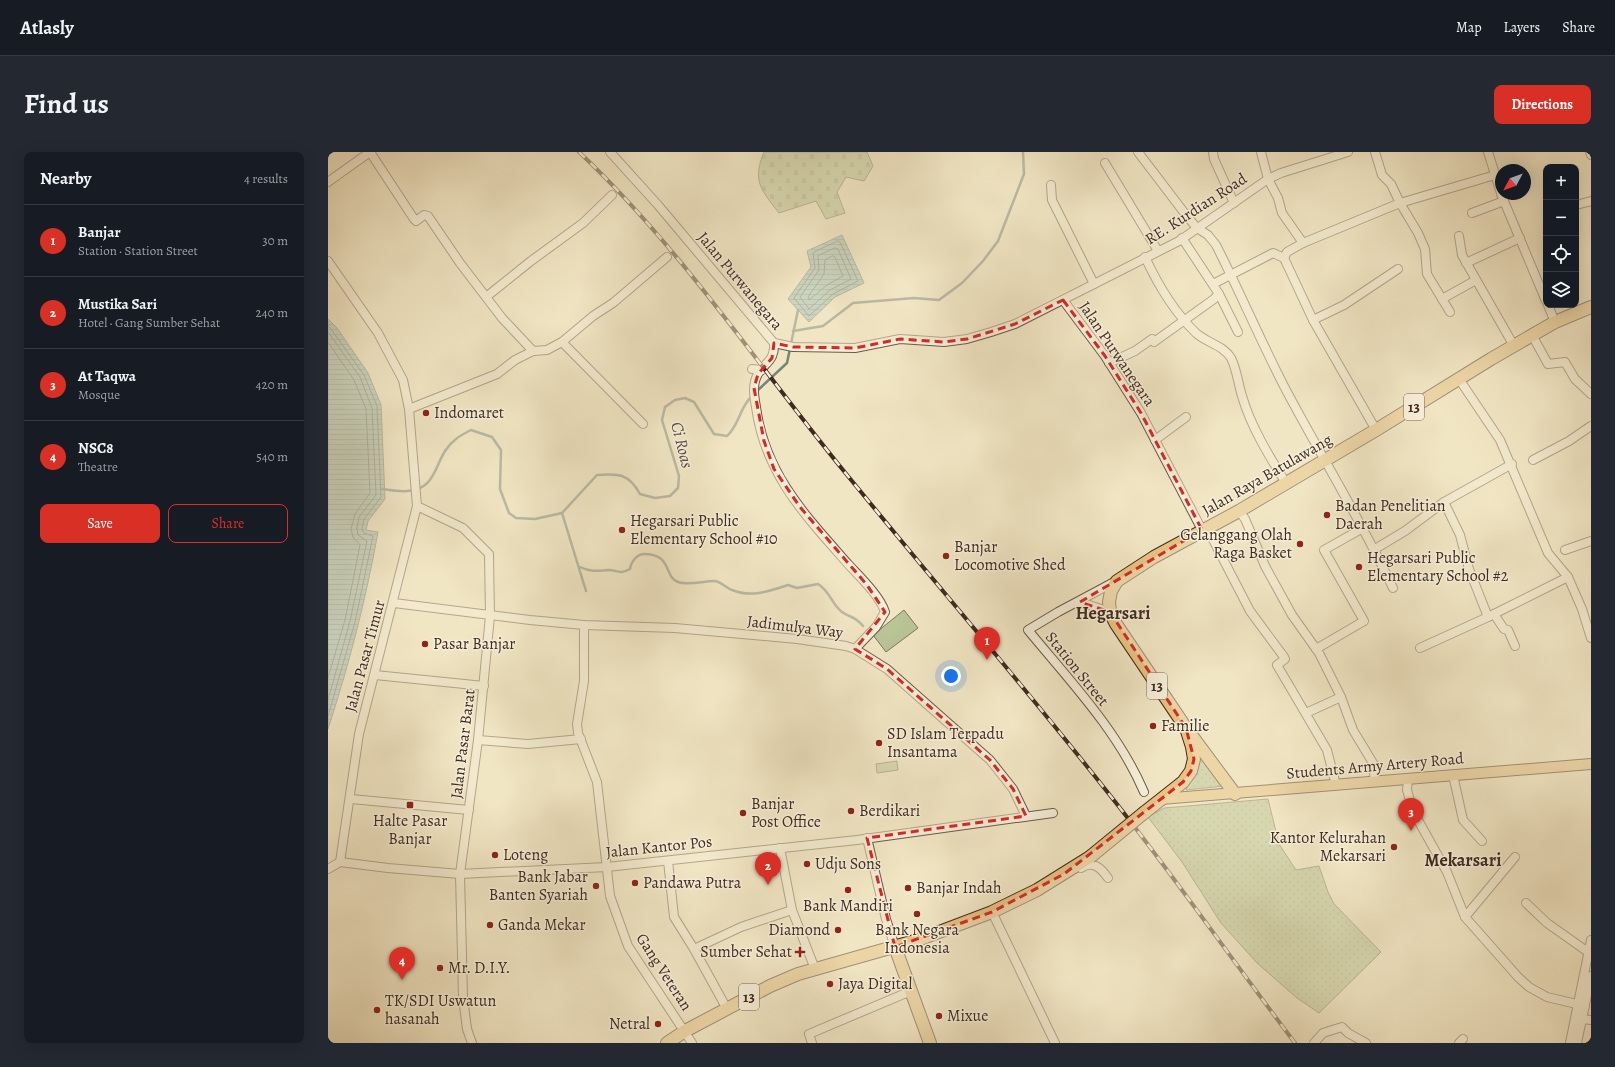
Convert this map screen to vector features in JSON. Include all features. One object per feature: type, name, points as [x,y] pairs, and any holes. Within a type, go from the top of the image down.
[{"type":"highway","name":"Jalan Raya Batulawang","points":[[1117,581],[1376,430],[1532,335],[1555,322],[1591,307]]},
{"type":"highway","points":[[1110,612],[1110,596],[1117,581]]},
{"type":"highway","name":"13","points":[[667,1043],[685,1031],[770,986],[798,974],[918,940],[994,910],[1037,890],[1090,857],[1183,782],[1190,771],[1194,759],[1186,728],[1116,624],[1110,612]]},
{"type":"highway","points":[[1186,728],[1235,794]]},
{"type":"highway","points":[[895,947],[930,1043]]},
{"type":"main road","name":"Students Army Artery Road","points":[[1161,799],[1590,765]]},
{"type":"street","points":[[328,182],[370,152],[414,219],[416,221],[424,215],[428,216],[502,318],[534,351]]},
{"type":"street","name":"Jalan Purwanegara","points":[[610,152],[658,205],[774,344],[789,346],[856,348],[900,339],[944,342],[967,339],[1015,324],[1063,300],[1105,356],[1141,413],[1250,611],[1284,657],[1285,659],[1277,666],[1306,713]]},
{"type":"street","points":[[1138,152],[1159,178],[1168,194],[1197,228],[1208,235],[1216,245],[1285,388],[1375,549],[1393,588]]},
{"type":"street","points":[[1213,152],[1214,159],[1234,203]]},
{"type":"street","points":[[1261,152],[1268,179],[1278,198],[1284,216],[1294,228],[1303,243]]},
{"type":"street","name":"RE. Kurdian Road","points":[[1063,300],[1182,238],[1268,179],[1281,173],[1345,152]]},
{"type":"street","points":[[1375,152],[1382,175],[1391,184],[1425,248],[1427,274],[1450,312]]},
{"type":"street","points":[[1284,258],[1288,252],[1303,243],[1400,203],[1495,175],[1488,152]]},
{"type":"street","points":[[1105,163],[1158,251]]},
{"type":"street","points":[[1050,185],[1052,200],[1094,284]]},
{"type":"street","points":[[486,297],[531,261],[583,223],[612,195]]},
{"type":"street","points":[[1472,213],[1495,200]]},
{"type":"street","points":[[1504,200],[1543,294]]},
{"type":"street","points":[[1579,204],[1591,201]]},
{"type":"street","points":[[1459,236],[1460,248],[1466,263],[1514,346]]},
{"type":"street","points":[[1182,238],[1213,284],[1230,313],[1238,332]]},
{"type":"street","points":[[1466,263],[1520,238]]},
{"type":"street","points":[[1213,284],[1273,253],[1284,258],[1313,320],[1376,430]]},
{"type":"street","points":[[409,409],[497,374],[515,360],[534,351],[546,350],[562,342],[593,316],[613,303],[667,257]]},
{"type":"street","points":[[1145,258],[1167,298],[1185,321],[1197,334],[1224,350],[1230,356],[1234,364],[1241,395],[1253,424],[1273,463],[1286,483]]},
{"type":"street","name":"Jalan Pasar Timur","points":[[328,262],[386,346],[402,380],[409,409],[417,506],[394,603],[359,734],[351,799],[340,862]]},
{"type":"street","points":[[1313,320],[1344,305],[1398,269]]},
{"type":"street","points":[[1442,299],[1476,280]]},
{"type":"street","points":[[1109,363],[1135,351],[1185,321],[1214,299],[1218,294]]},
{"type":"street","points":[[1549,308],[1555,322]]},
{"type":"street","points":[[1532,335],[1548,364],[1565,362],[1575,379],[1590,391]]},
{"type":"street","points":[[562,342],[643,424]]},
{"type":"street","points":[[774,344],[772,358],[758,374],[754,388],[755,400],[764,441],[778,477],[820,532],[867,585],[884,607],[885,612],[883,617],[855,649]]},
{"type":"street","points":[[752,369],[762,370]]},
{"type":"street","points":[[1459,379],[1492,426],[1512,464],[1548,553],[1568,577],[1582,609],[1591,638]]},
{"type":"street","points":[[1155,440],[1186,416]]},
{"type":"street","points":[[1533,460],[1565,443],[1591,426]]},
{"type":"street","points":[[1375,549],[1405,531],[1444,502],[1512,464]]},
{"type":"street","points":[[1444,502],[1460,535],[1469,569],[1491,615],[1504,629],[1508,630],[1515,646]]},
{"type":"street","name":"Jalan Pasar Barat","points":[[417,506],[463,528],[488,554],[490,616],[484,686],[460,874],[463,998],[467,1029],[472,1043]]},
{"type":"street","points":[[1239,511],[1245,519],[1265,566],[1292,615],[1316,649],[1341,697],[1353,730],[1373,763],[1375,782]]},
{"type":"street","points":[[1316,649],[1364,621],[1324,550],[1363,528]]},
{"type":"street","points":[[1565,550],[1591,541]]},
{"type":"street","points":[[1420,648],[1568,577]]},
{"type":"street","name":"Station Street","points":[[1117,581],[1080,602],[1058,612],[1028,630],[1116,741],[1132,765],[1144,792]]},
{"type":"street","points":[[1080,602],[1110,612]]},
{"type":"street","name":"Jadimulya Way","points":[[394,603],[490,616],[584,625],[682,629],[797,639],[846,646],[855,649],[887,669],[990,760],[1013,789],[1026,816]]},
{"type":"street","name":"Gang Veteran","points":[[584,625],[584,681],[577,724],[597,782],[610,896],[628,946],[692,1043]]},
{"type":"street","points":[[375,675],[484,686]]},
{"type":"street","points":[[1336,785],[1327,750],[1306,713],[1341,697]]},
{"type":"street","points":[[478,740],[528,744],[581,739]]},
{"type":"street","points":[[1453,775],[1463,820],[1482,841]]},
{"type":"street","points":[[1408,779],[1407,790],[1413,811],[1447,872],[1465,917],[1518,977],[1529,987],[1547,997],[1581,1005]]},
{"type":"street","points":[[351,799],[469,810]]},
{"type":"street","name":"Jalan Kantor Pos","points":[[340,862],[460,874],[607,867],[867,838],[1052,813]]},
{"type":"street","points":[[867,838],[886,919],[895,947]]},
{"type":"street","points":[[780,848],[792,910],[815,970]]},
{"type":"street","points":[[1465,917],[1515,857]]},
{"type":"street","points":[[668,861],[674,917],[694,949],[727,1009]]},
{"type":"street","points":[[328,869],[340,862]]},
{"type":"street","points":[[1055,1043],[994,910],[1018,904],[1089,864],[1097,866],[1108,878]]},
{"type":"street","points":[[1526,903],[1553,927],[1588,952]]},
{"type":"street","points":[[694,949],[742,927],[792,910]]},
{"type":"street","points":[[1577,1043],[1582,1019],[1581,1005],[1591,940]]},
{"type":"street","points":[[1570,1043],[1591,976]]},
{"type":"street","points":[[812,1043],[809,1034],[911,991]]},
{"type":"street","points":[[1582,1019],[1591,1020]]},
{"type":"street","points":[[1314,1043],[1323,1033],[1342,1027],[1348,1033],[1366,1043]]},
{"type":"highlighted area","points":[[1063,300],[1105,356],[1141,413],[1202,530],[1080,602],[1110,612],[1186,728],[1194,759],[1191,771],[1183,782],[1064,874],[992,912],[895,947],[867,838],[1026,816],[1013,789],[990,760],[887,669],[855,649],[885,612],[867,585],[800,507],[774,469],[764,441],[754,388],[758,374],[772,358],[774,343],[793,347],[855,348],[900,339],[944,342],[967,339],[1015,324]]},
{"type":"green space","points":[[764,152],[867,152],[873,166],[864,181],[846,177],[837,192],[845,213],[826,219],[816,201],[779,213],[767,198],[760,185],[760,162]]},
{"type":"green space","points":[[904,610],[918,628],[886,652],[873,635]]},
{"type":"green space","points":[[1200,754],[1224,786],[1186,790]]},
{"type":"green space","points":[[897,761],[898,770],[877,773],[876,764]]},
{"type":"green space","points":[[1268,799],[1279,844],[1296,870],[1319,866],[1334,904],[1381,952],[1319,1013],[1297,998],[1257,963],[1221,923],[1182,862],[1148,817],[1164,808]]},
{"type":"water","points":[[842,235],[864,283],[835,297],[809,322],[788,299],[811,267],[807,251]]},
{"type":"water","points":[[328,319],[337,328],[368,373],[381,405],[385,499],[368,521],[366,530],[378,532],[356,632],[328,729]]},
{"type":"waterway","points":[[793,331],[823,326],[853,303],[914,298],[939,300],[962,283],[983,261],[998,241],[1024,174],[1023,152]]},
{"type":"waterway","name":"Ci Roas","points":[[757,391],[787,363],[798,310]]},
{"type":"waterway","name":"Ci Roas","points":[[382,489],[404,491],[423,486],[432,477],[448,447],[457,438],[471,430],[492,437],[501,450],[500,489],[509,513],[516,518],[535,519],[562,513],[597,475],[611,474],[623,476],[632,482],[640,494],[655,498],[670,496],[678,488],[679,476],[662,420],[665,407],[675,400],[685,398],[694,402],[714,434],[727,436],[735,426],[744,406],[752,396]]},
{"type":"waterway","points":[[562,513],[586,591]]},
{"type":"waterway","points":[[580,567],[597,571],[611,570],[623,572],[630,569],[637,556],[646,554],[654,555],[660,558],[664,562],[671,576],[678,582],[682,583],[717,581],[732,590],[753,594],[788,585],[797,588],[818,584],[825,590],[839,609],[845,614],[855,618],[863,626]]},
{"type":"railway","points":[[579,152],[616,189],[684,266],[843,470],[1086,765],[1164,866],[1295,1043]]},
{"type":"place","name":"Indomaret","points":[[426,413]]},
{"type":"place","name":"Badan Penelitian Daerah","points":[[1327,515]]},
{"type":"place","name":"Hegarsari Public Elementary School #10","points":[[622,530]]},
{"type":"place","name":"Gelanggang Olah Raga Basket","points":[[1300,544]]},
{"type":"place","name":"Banjar Locomotive Shed","points":[[946,556]]},
{"type":"place","name":"Hegarsari Public Elementary School #2","points":[[1359,567]]},
{"type":"place","name":"Pasar Banjar","points":[[425,644]]},
{"type":"place","name":"Banjar","points":[[987,660]]},
{"type":"place","name":"Familie","points":[[1153,726]]},
{"type":"place","name":"SD Islam Terpadu Insantama","points":[[879,743]]},
{"type":"place","name":"Halte Pasar Banjar","points":[[410,805]]},
{"type":"place","name":"Berdikari","points":[[851,811]]},
{"type":"place","name":"Banjar Post Office","points":[[743,813]]},
{"type":"place","name":"At Taqwa","points":[[1411,831]]},
{"type":"place","name":"Kantor Kelurahan Mekarsari","points":[[1394,847]]},
{"type":"place","name":"Loteng","points":[[495,855]]},
{"type":"place","name":"Udju Sons","points":[[807,864]]},
{"type":"place","name":"Pandawa Putra","points":[[635,883]]},
{"type":"place","name":"Mustika Sari","points":[[768,885]]},
{"type":"place","name":"Bank Jabar Banten Syariah","points":[[596,886]]},
{"type":"place","name":"Banjar Indah","points":[[908,888]]},
{"type":"place","name":"Bank Mandiri","points":[[848,890]]},
{"type":"place","name":"Bank Negara Indonesia","points":[[917,914]]},
{"type":"place","name":"Ganda Mekar","points":[[490,925]]},
{"type":"place","name":"Diamond","points":[[838,930]]},
{"type":"place","name":"Sumber Sehat","points":[[800,952]]},
{"type":"place","name":"Mr. D.I.Y.","points":[[440,968]]},
{"type":"place","name":"NSC8","points":[[402,980]]},
{"type":"place","name":"Jaya Digital","points":[[830,984]]},
{"type":"place","name":"TK/SDI Uswatun hasanah","points":[[377,1010]]},
{"type":"place","name":"Mixue","points":[[939,1016]]},
{"type":"place","name":"Netral","points":[[658,1024]]},
{"type":"district","name":"Hegarsari","points":[[1113,613]]},
{"type":"district","name":"Mekarsari","points":[[1463,860]]}]
